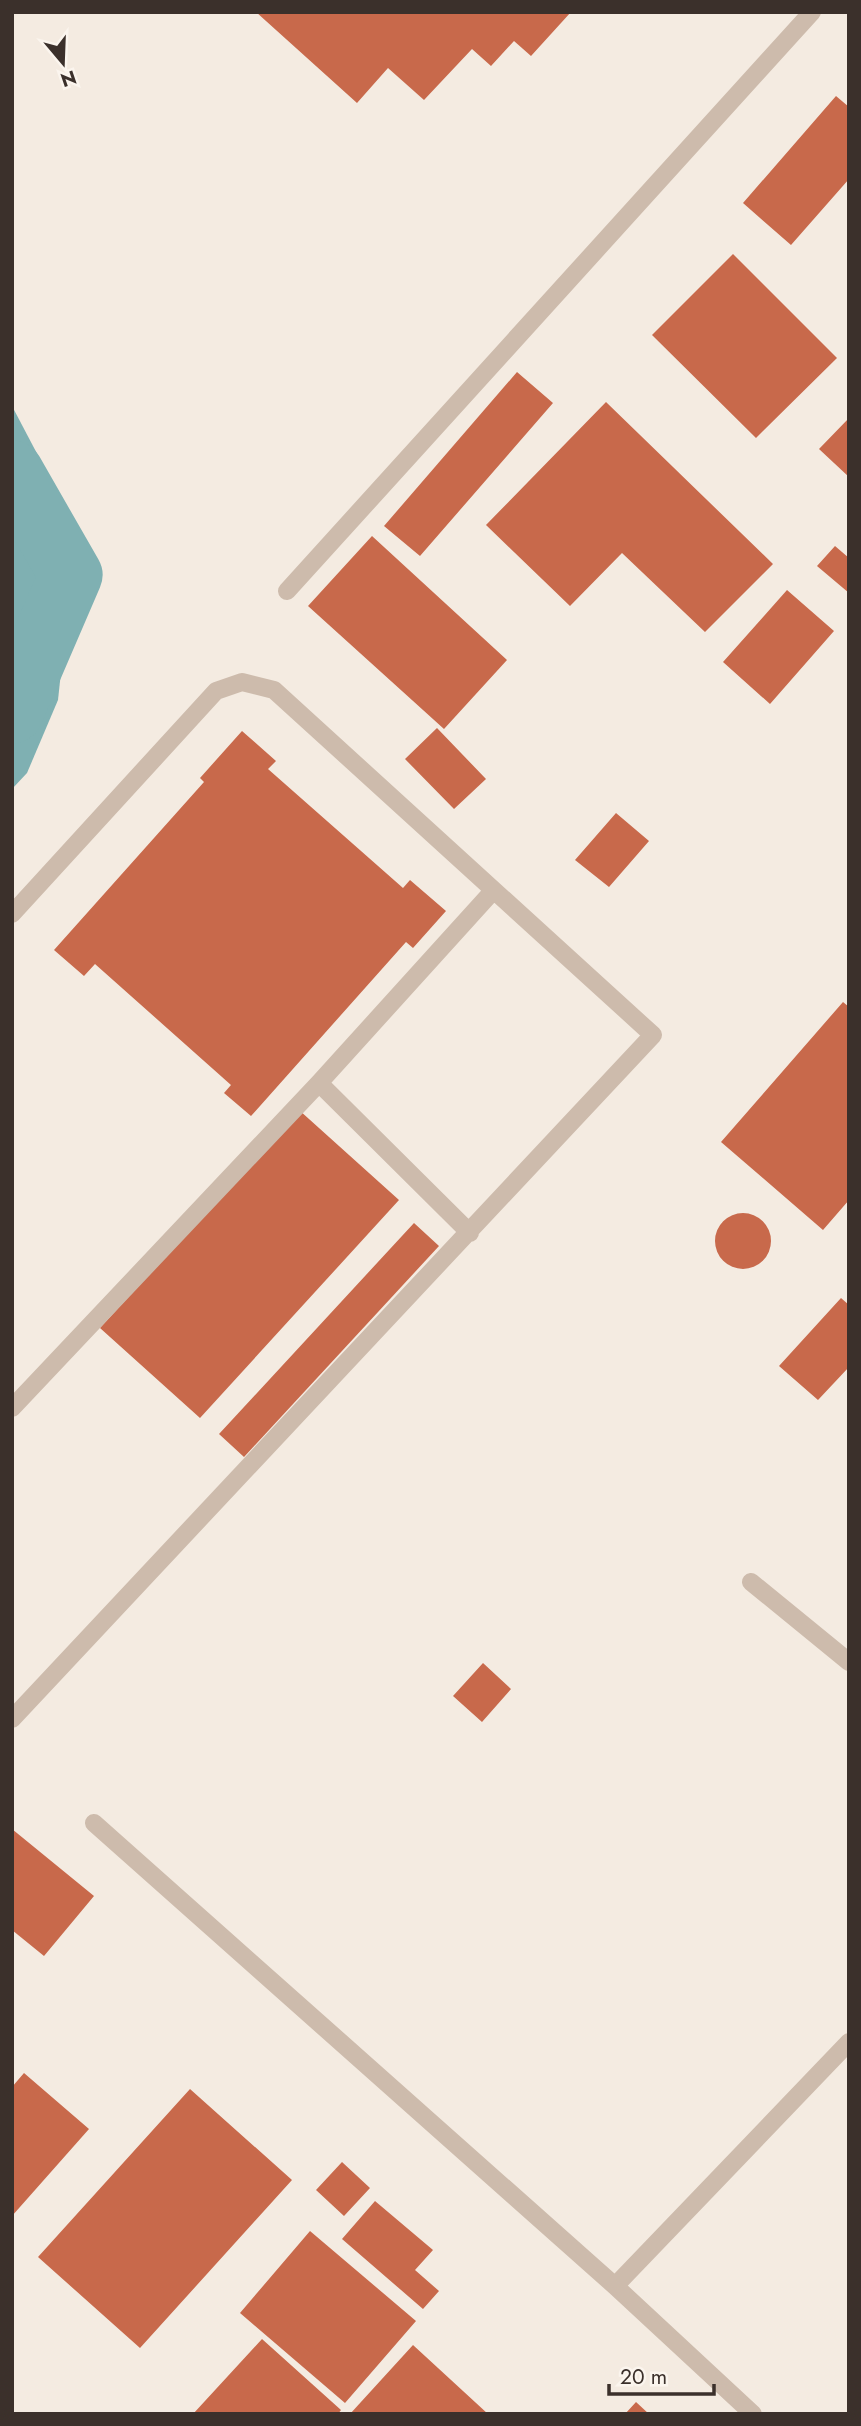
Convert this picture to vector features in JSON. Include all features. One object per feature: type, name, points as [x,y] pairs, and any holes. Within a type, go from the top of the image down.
[{"type":"street","points":[[287,591],[812,12]]},
{"type":"street","points":[[12,914],[215,691],[242,682],[274,690],[492,892],[653,1035],[12,1719]]},
{"type":"street","points":[[12,1408],[318,1083],[492,892]]},
{"type":"street","points":[[318,1083],[470,1233]]},
{"type":"street","points":[[751,1582],[849,1662]]},
{"type":"street","points":[[94,1823],[615,2286],[754,2414]]},
{"type":"street","points":[[615,2286],[849,2042]]},
{"type":"water","points":[[12,406],[53,484],[67,616],[58,700],[27,773],[12,789]]},
{"type":"building","points":[[256,12],[571,12],[531,56],[514,41],[491,66],[472,49],[424,100],[388,68],[357,103]]},
{"type":"building","points":[[836,96],[849,107],[849,179],[791,245],[743,203]]},
{"type":"building","points":[[733,254],[837,358],[756,438],[652,335]]},
{"type":"building","points":[[517,372],[553,403],[420,556],[384,526]]},
{"type":"building","points":[[606,402],[773,564],[705,632],[622,553],[570,606],[486,525]]},
{"type":"building","points":[[849,418],[849,477],[819,449]]},
{"type":"building","points":[[372,536],[507,660],[444,729],[308,606]]},
{"type":"building","points":[[835,546],[849,558],[849,593],[817,566]]},
{"type":"building","points":[[787,590],[834,631],[770,704],[723,662]]},
{"type":"building","points":[[437,728],[486,779],[454,809],[405,759]]},
{"type":"building","points":[[242,731],[276,761],[268,769],[403,888],[410,880],[446,911],[413,948],[406,942],[251,1116],[224,1093],[231,1085],[95,964],[84,976],[54,950],[204,782],[200,778]]},
{"type":"building","points":[[616,813],[649,841],[609,887],[575,860]]},
{"type":"building","points":[[843,1002],[849,1007],[849,1200],[823,1230],[721,1142]]},
{"type":"building","points":[[299,1110],[399,1200],[200,1418],[100,1328]]},
{"type":"building","points":[[743,1213],[754,1215],[763,1221],[769,1230],[769,1252],[763,1261],[754,1267],[743,1269],[732,1267],[723,1261],[717,1252],[715,1241],[717,1230],[723,1221],[732,1215]]},
{"type":"building","points":[[414,1223],[439,1246],[244,1457],[219,1434]]},
{"type":"building","points":[[841,1298],[849,1305],[849,1367],[818,1400],[779,1366]]},
{"type":"building","points":[[483,1663],[511,1689],[482,1722],[453,1696]]},
{"type":"building","points":[[12,1829],[94,1896],[44,1956],[12,1930]]},
{"type":"building","points":[[24,2073],[89,2129],[12,2216],[12,2087]]},
{"type":"building","points":[[190,2089],[292,2180],[140,2348],[38,2257]]},
{"type":"building","points":[[342,2162],[370,2188],[344,2216],[316,2190]]},
{"type":"building","points":[[375,2201],[433,2250],[415,2270],[439,2291],[423,2309],[342,2239]]},
{"type":"building","points":[[310,2231],[416,2321],[345,2403],[240,2313]]},
{"type":"building","points":[[262,2339],[341,2410],[338,2414],[193,2414]]},
{"type":"building","points":[[413,2345],[488,2414],[350,2414]]},
{"type":"building","points":[[636,2402],[649,2414],[625,2414]]},
{"type":"waterway","points":[[12,472],[71,575],[12,712]]}]
